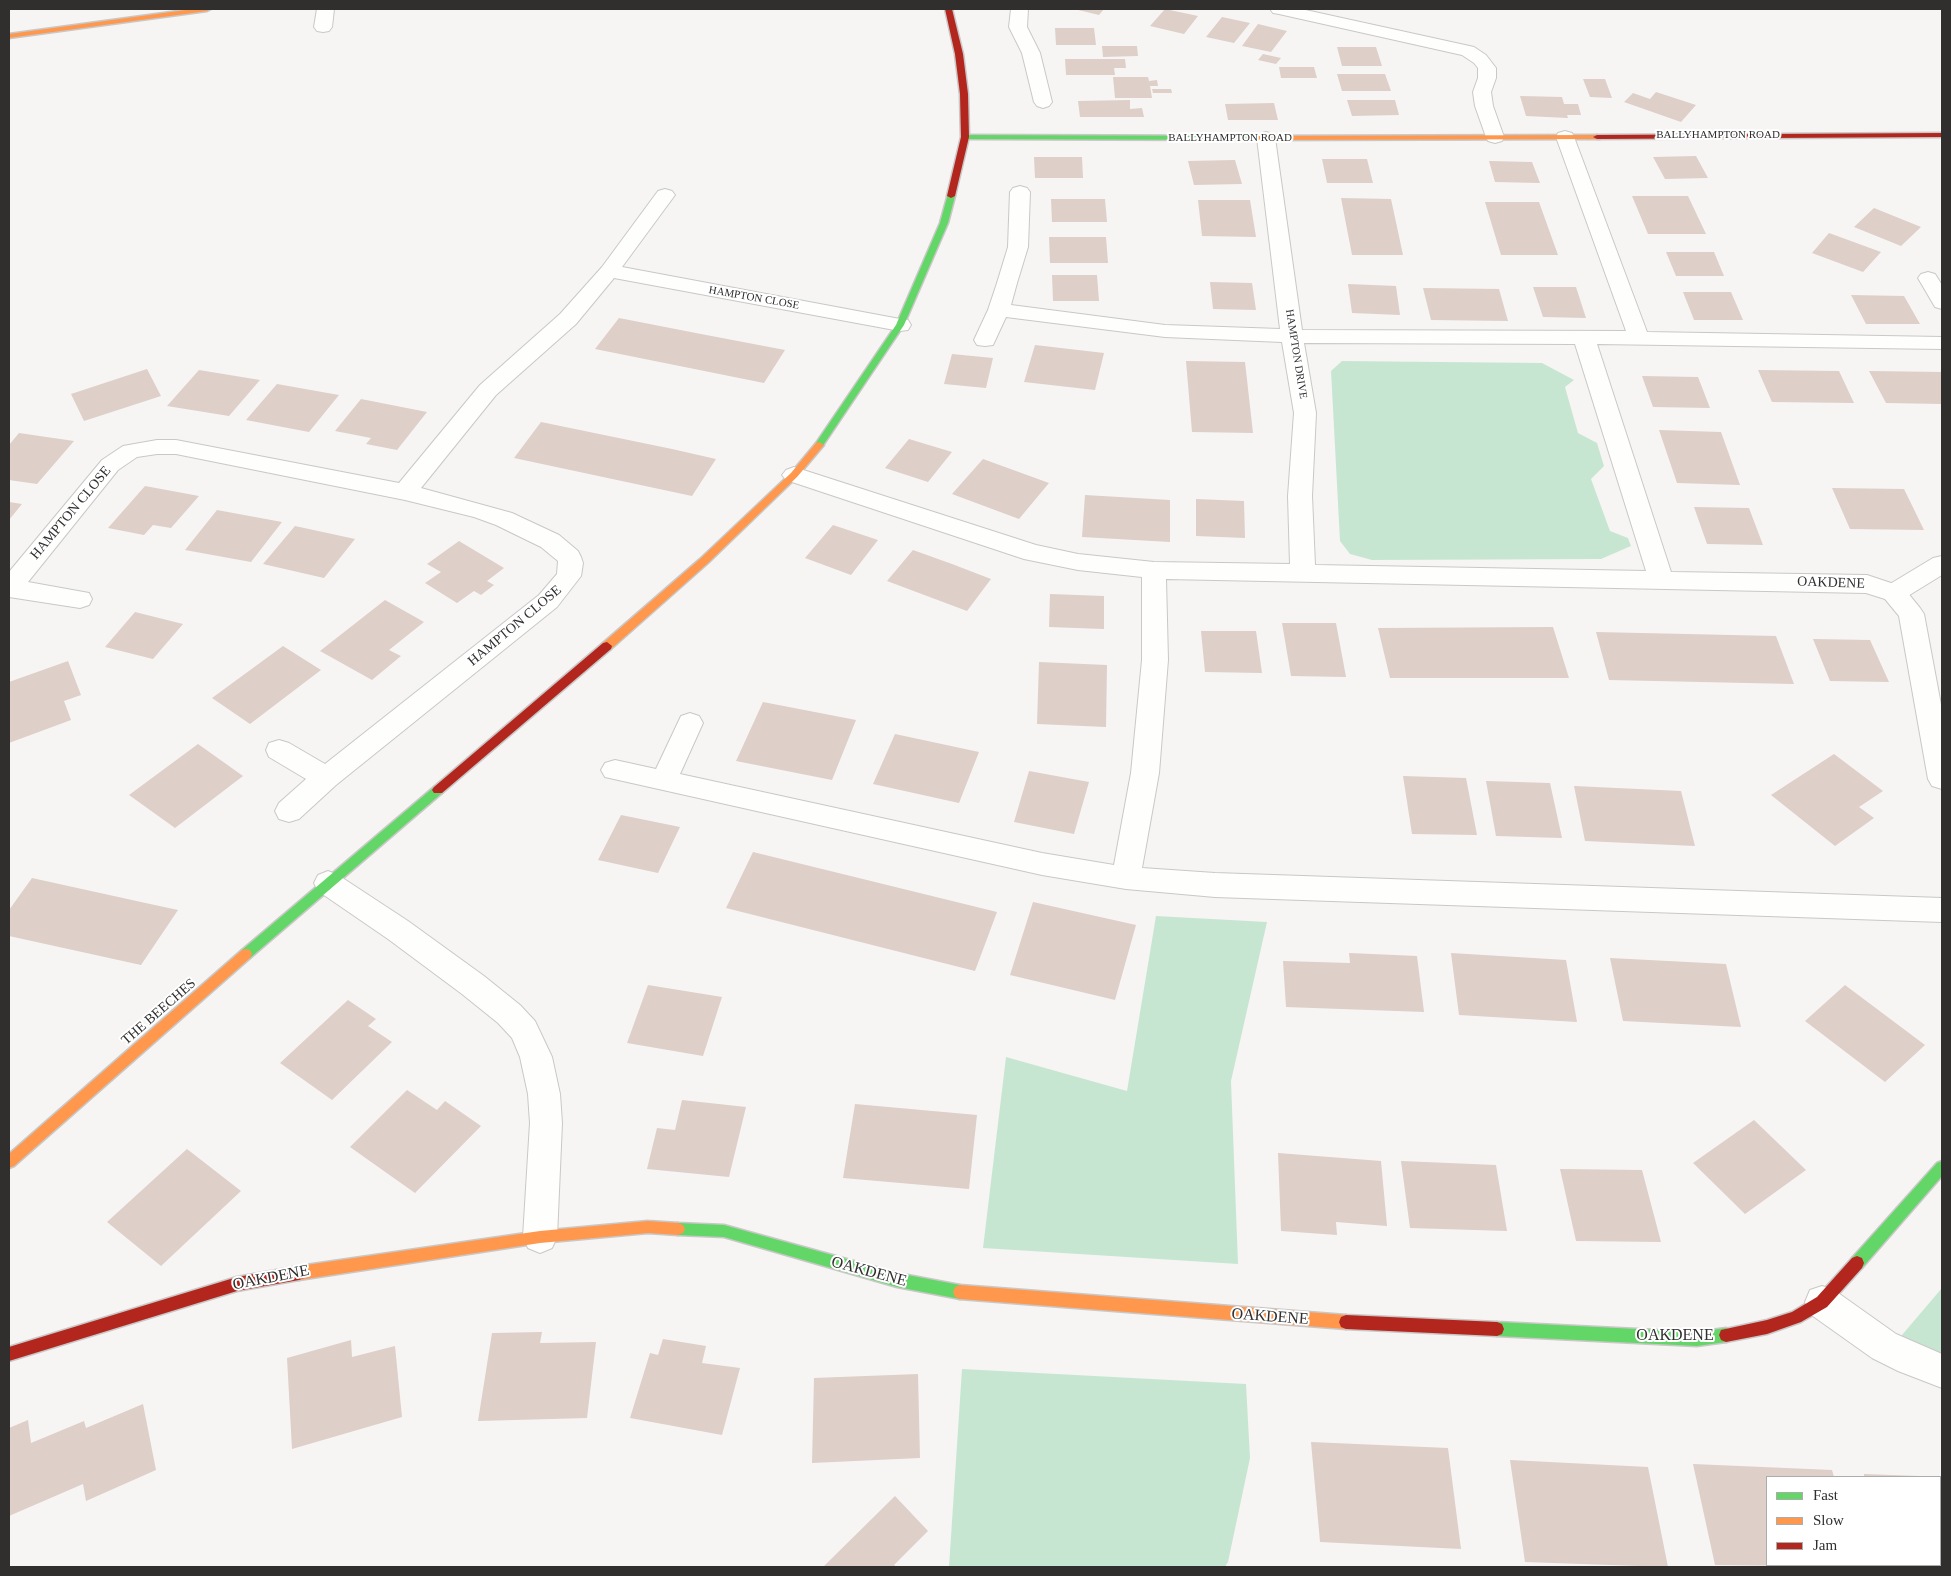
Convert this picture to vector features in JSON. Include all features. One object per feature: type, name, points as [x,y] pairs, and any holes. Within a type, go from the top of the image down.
[{"type":"street","points":[[9,36],[207,9]]},
{"type":"street","points":[[323,27],[325,9]]},
{"type":"street","name":"THE BEECHES","points":[[9,1162],[328,884],[704,561],[794,474],[817,448],[900,325],[944,223],[964,136],[964,94],[959,54],[948,9]]},
{"type":"street","points":[[1019,9],[1018,27],[1031,53],[1043,102]]},
{"type":"street","points":[[1279,9],[1301,11],[1468,51],[1480,59],[1486,68],[1487,78],[1482,92],[1484,106],[1495,136]]},
{"type":"street","name":"BALLYHAMPTON ROAD","points":[[964,136],[1011,138],[1266,138],[1942,135]]},
{"type":"street","points":[[1565,137],[1639,338]]},
{"type":"street","name":"HAMPTON DRIVE","points":[[1266,138],[1292,336],[1305,413],[1300,496],[1303,572]]},
{"type":"street","points":[[985,340],[999,310],[1018,246],[1020,192]]},
{"type":"street","points":[[405,492],[488,390],[562,324],[608,271],[665,194]]},
{"type":"street","name":"HAMPTON CLOSE","points":[[608,271],[900,325]]},
{"type":"street","points":[[1928,278],[1942,303]]},
{"type":"street","points":[[999,310],[1165,331],[1292,336],[1639,338],[1942,343]]},
{"type":"street","points":[[1584,338],[1661,578]]},
{"type":"street","name":"HAMPTON CLOSE","points":[[9,588],[110,466],[123,455],[136,450],[157,447],[176,448],[405,492],[480,511],[527,529],[550,541],[571,560],[571,572],[565,584],[548,601],[326,778],[289,811]]},
{"type":"street","name":"OAKDENE","points":[[794,474],[1033,553],[1078,562],[1154,570],[1661,578],[1867,584],[1894,593]]},
{"type":"street","points":[[1942,564],[1894,593],[1911,614],[1942,779]]},
{"type":"street","points":[[1126,878],[1146,773],[1155,660],[1154,570]]},
{"type":"street","name":"HAMPTON CLOSE","points":[[9,588],[80,599]]},
{"type":"street","points":[[664,780],[690,723]]},
{"type":"street","points":[[279,750],[326,778]]},
{"type":"street","points":[[615,770],[1042,864],[1126,878],[1216,885],[1942,910]]},
{"type":"street","points":[[328,884],[398,930],[473,985],[509,1014],[524,1030],[536,1057],[544,1094],[546,1123],[540,1237]]},
{"type":"street","name":"OAKDENE","points":[[9,1354],[237,1284],[320,1269],[540,1237],[648,1228],[709,1230],[748,1237],[897,1280],[954,1292],[1295,1319],[1697,1339],[1744,1333],[1796,1317],[1822,1302],[1942,1167]]},
{"type":"street","points":[[1822,1302],[1884,1346],[1910,1359],[1942,1371]]},
{"type":"green space","points":[[1342,361],[1542,363],[1574,380],[1565,387],[1578,433],[1597,443],[1604,466],[1591,479],[1610,531],[1628,538],[1631,546],[1601,559],[1372,560],[1350,554],[1340,541],[1331,371]]},
{"type":"green space","points":[[1156,916],[1267,922],[1231,1081],[1238,1264],[983,1248],[1006,1057],[1127,1091]]},
{"type":"green space","points":[[1942,1288],[1942,1361],[1896,1342]]},
{"type":"green space","points":[[962,1369],[1246,1384],[1250,1458],[1228,1562],[1225,1567],[949,1567]]},
{"type":"building","points":[[1074,9],[1104,9],[1099,15]]},
{"type":"building","points":[[1165,9],[1198,16],[1184,34],[1150,26]]},
{"type":"building","points":[[1222,17],[1250,23],[1234,43],[1206,37]]},
{"type":"building","points":[[1258,24],[1287,31],[1271,52],[1242,46]]},
{"type":"building","points":[[1055,28],[1094,28],[1096,45],[1056,45]]},
{"type":"building","points":[[1102,46],[1137,46],[1138,56],[1103,57]]},
{"type":"building","points":[[1337,47],[1376,47],[1382,66],[1342,66]]},
{"type":"building","points":[[1263,54],[1281,58],[1276,64],[1258,60]]},
{"type":"building","points":[[1065,59],[1125,59],[1126,68],[1114,68],[1115,75],[1066,75]]},
{"type":"building","points":[[1279,67],[1314,67],[1317,78],[1281,78]]},
{"type":"building","points":[[1337,74],[1385,74],[1391,91],[1342,91]]},
{"type":"building","points":[[1113,77],[1148,77],[1149,81],[1157,80],[1158,86],[1150,86],[1152,98],[1115,98]]},
{"type":"building","points":[[1583,79],[1605,79],[1612,98],[1590,97]]},
{"type":"building","points":[[1152,89],[1171,89],[1172,93],[1153,93]]},
{"type":"building","points":[[1656,92],[1696,105],[1681,122],[1624,102],[1633,93],[1650,99]]},
{"type":"building","points":[[1520,96],[1562,97],[1564,104],[1578,104],[1581,115],[1567,115],[1568,118],[1526,116]]},
{"type":"building","points":[[1130,100],[1130,109],[1142,108],[1144,117],[1080,117],[1078,101]]},
{"type":"building","points":[[1347,100],[1395,100],[1399,115],[1352,116]]},
{"type":"building","points":[[1274,103],[1278,120],[1228,120],[1225,104]]},
{"type":"building","points":[[1696,156],[1708,178],[1665,179],[1653,157]]},
{"type":"building","points":[[1034,157],[1082,157],[1083,178],[1035,178]]},
{"type":"building","points":[[1322,159],[1367,159],[1373,183],[1327,183]]},
{"type":"building","points":[[1235,160],[1242,184],[1194,185],[1188,161]]},
{"type":"building","points":[[1489,161],[1532,162],[1540,183],[1495,182]]},
{"type":"building","points":[[1632,196],[1688,196],[1706,234],[1648,234]]},
{"type":"building","points":[[1341,198],[1391,199],[1403,255],[1352,255]]},
{"type":"building","points":[[1051,199],[1105,199],[1107,222],[1052,222]]},
{"type":"building","points":[[1198,200],[1250,200],[1256,237],[1202,236]]},
{"type":"building","points":[[1485,202],[1539,202],[1558,255],[1501,255]]},
{"type":"building","points":[[1874,208],[1921,227],[1901,246],[1854,227]]},
{"type":"building","points":[[1829,233],[1881,252],[1863,272],[1812,253]]},
{"type":"building","points":[[1049,237],[1106,237],[1108,263],[1050,263]]},
{"type":"building","points":[[1666,252],[1714,252],[1724,276],[1676,276]]},
{"type":"building","points":[[1052,275],[1097,275],[1099,301],[1053,301]]},
{"type":"building","points":[[1210,282],[1252,283],[1256,310],[1213,309]]},
{"type":"building","points":[[1348,284],[1396,286],[1400,315],[1352,313]]},
{"type":"building","points":[[1533,287],[1576,287],[1586,318],[1543,317]]},
{"type":"building","points":[[1423,288],[1499,289],[1508,321],[1431,320]]},
{"type":"building","points":[[1683,292],[1731,292],[1743,320],[1694,320]]},
{"type":"building","points":[[1851,295],[1904,296],[1920,324],[1866,324]]},
{"type":"building","points":[[619,318],[785,350],[764,383],[595,349]]},
{"type":"building","points":[[1035,345],[1104,353],[1095,390],[1024,382]]},
{"type":"building","points":[[952,354],[993,358],[986,388],[944,384]]},
{"type":"building","points":[[1186,361],[1245,362],[1253,433],[1192,432]]},
{"type":"building","points":[[147,369],[161,396],[84,421],[71,394]]},
{"type":"building","points":[[199,370],[260,380],[229,416],[167,406]]},
{"type":"building","points":[[1758,370],[1839,371],[1854,403],[1772,402]]},
{"type":"building","points":[[1869,371],[1942,372],[1942,404],[1886,403]]},
{"type":"building","points":[[1642,376],[1698,377],[1710,408],[1653,407]]},
{"type":"building","points":[[277,384],[339,395],[309,432],[246,420]]},
{"type":"building","points":[[361,399],[427,412],[397,450],[366,444],[371,438],[335,431]]},
{"type":"building","points":[[541,422],[716,459],[692,496],[514,458]]},
{"type":"building","points":[[1659,430],[1721,432],[1740,485],[1677,483]]},
{"type":"building","points":[[19,433],[74,441],[37,484],[9,480],[9,445]]},
{"type":"building","points":[[909,439],[952,452],[928,482],[885,468]]},
{"type":"building","points":[[983,459],[1049,483],[1019,519],[952,494]]},
{"type":"building","points":[[145,486],[199,496],[171,528],[153,525],[144,535],[108,528]]},
{"type":"building","points":[[1832,488],[1904,489],[1924,530],[1850,529]]},
{"type":"building","points":[[1085,495],[1170,500],[1170,542],[1082,537]]},
{"type":"building","points":[[1196,499],[1244,501],[1245,538],[1196,536]]},
{"type":"building","points":[[9,502],[22,504],[9,520]]},
{"type":"building","points":[[1694,507],[1749,508],[1763,545],[1707,544]]},
{"type":"building","points":[[217,510],[282,522],[251,562],[185,550]]},
{"type":"building","points":[[833,525],[878,540],[851,575],[805,558]]},
{"type":"building","points":[[295,526],[355,539],[324,578],[263,564]]},
{"type":"building","points":[[459,541],[504,568],[487,581],[494,585],[481,595],[474,591],[457,603],[425,583],[441,572],[427,564]]},
{"type":"building","points":[[913,550],[991,579],[967,611],[887,581]]},
{"type":"building","points":[[1050,594],[1104,596],[1104,629],[1049,627]]},
{"type":"building","points":[[385,600],[424,622],[389,650],[401,656],[372,680],[320,651]]},
{"type":"building","points":[[135,612],[183,624],[153,659],[105,647]]},
{"type":"building","points":[[1282,623],[1336,623],[1346,677],[1291,676]]},
{"type":"building","points":[[1553,627],[1569,678],[1390,678],[1378,628]]},
{"type":"building","points":[[1201,631],[1256,631],[1262,673],[1205,672]]},
{"type":"building","points":[[1596,632],[1776,636],[1794,684],[1609,680]]},
{"type":"building","points":[[1813,639],[1870,640],[1889,682],[1830,681]]},
{"type":"building","points":[[283,646],[321,670],[250,724],[212,698]]},
{"type":"building","points":[[68,661],[81,695],[64,701],[71,720],[9,743],[9,682]]},
{"type":"building","points":[[1039,662],[1107,665],[1106,727],[1037,724]]},
{"type":"building","points":[[763,702],[856,720],[832,780],[736,761]]},
{"type":"building","points":[[895,734],[979,752],[959,803],[873,784]]},
{"type":"building","points":[[198,744],[243,776],[175,828],[129,795]]},
{"type":"building","points":[[1834,754],[1883,791],[1859,807],[1874,818],[1835,846],[1771,795]]},
{"type":"building","points":[[1029,771],[1089,782],[1074,834],[1014,822]]},
{"type":"building","points":[[1403,776],[1466,778],[1477,835],[1412,834]]},
{"type":"building","points":[[1486,781],[1550,783],[1562,838],[1496,836]]},
{"type":"building","points":[[1574,786],[1681,791],[1695,846],[1585,841]]},
{"type":"building","points":[[621,815],[680,827],[658,873],[598,860]]},
{"type":"building","points":[[753,852],[997,912],[975,971],[726,908]]},
{"type":"building","points":[[32,878],[178,910],[141,965],[9,936],[9,910]]},
{"type":"building","points":[[1033,902],[1136,925],[1115,1000],[1010,975]]},
{"type":"building","points":[[1349,953],[1417,956],[1424,1012],[1286,1007],[1283,961],[1350,963]]},
{"type":"building","points":[[1451,953],[1566,960],[1577,1022],[1459,1015]]},
{"type":"building","points":[[1610,958],[1726,964],[1741,1027],[1623,1021]]},
{"type":"building","points":[[648,985],[722,997],[703,1056],[627,1043]]},
{"type":"building","points":[[1845,985],[1925,1045],[1885,1082],[1805,1021]]},
{"type":"building","points":[[348,1000],[376,1019],[368,1026],[392,1042],[332,1100],[280,1063]]},
{"type":"building","points":[[407,1090],[437,1110],[445,1101],[481,1126],[415,1193],[350,1147]]},
{"type":"building","points":[[682,1100],[746,1107],[729,1177],[647,1169],[657,1128],[675,1130]]},
{"type":"building","points":[[855,1104],[977,1115],[969,1189],[843,1178]]},
{"type":"building","points":[[1754,1120],[1806,1170],[1745,1214],[1693,1163]]},
{"type":"building","points":[[187,1149],[241,1191],[161,1266],[107,1222]]},
{"type":"building","points":[[1278,1153],[1381,1161],[1387,1226],[1336,1222],[1337,1235],[1281,1231]]},
{"type":"building","points":[[1401,1161],[1496,1165],[1507,1231],[1410,1228]]},
{"type":"building","points":[[1560,1169],[1642,1170],[1661,1242],[1576,1241]]},
{"type":"building","points":[[542,1332],[540,1343],[596,1342],[587,1418],[478,1421],[492,1333]]},
{"type":"building","points":[[663,1339],[706,1346],[702,1363],[740,1368],[722,1435],[630,1418],[650,1353],[658,1355]]},
{"type":"building","points":[[351,1340],[352,1357],[395,1346],[402,1417],[292,1449],[287,1358]]},
{"type":"building","points":[[918,1374],[920,1458],[812,1463],[814,1378]]},
{"type":"building","points":[[143,1404],[156,1470],[86,1501],[83,1484],[9,1516],[9,1428],[28,1420],[31,1443],[84,1421],[86,1428]]},
{"type":"building","points":[[1311,1442],[1448,1448],[1461,1549],[1320,1542]]},
{"type":"building","points":[[1510,1460],[1648,1467],[1668,1567],[1525,1562]]},
{"type":"building","points":[[1693,1464],[1832,1470],[1834,1476],[1766,1476],[1766,1566],[1715,1565]]},
{"type":"building","points":[[1864,1474],[1919,1476],[1864,1476]]},
{"type":"building","points":[[1942,1476],[1942,1567],[1891,1567],[1941,1566]]},
{"type":"building","points":[[895,1496],[928,1531],[894,1565],[897,1567],[823,1567]]},
{"type":"building","points":[[1786,1566],[1858,1566],[1858,1567]]},
{"type":"traffic: fast","points":[[965,137],[1254,138]]},
{"type":"traffic: fast","points":[[819,445],[900,325],[944,223],[951,196]]},
{"type":"traffic: fast","points":[[246,954],[438,790]]},
{"type":"traffic: fast","points":[[1857,1263],[1942,1167]]},
{"type":"traffic: fast","points":[[678,1229],[724,1231],[897,1280],[960,1292]]},
{"type":"traffic: fast","points":[[1497,1329],[1697,1339],[1726,1335]]},
{"type":"traffic: slow","points":[[9,36],[207,9]]},
{"type":"traffic: slow","points":[[1254,138],[1597,137]]},
{"type":"traffic: slow","points":[[607,646],[704,561],[794,475],[819,445]]},
{"type":"traffic: slow","points":[[9,1162],[246,954]]},
{"type":"traffic: slow","points":[[299,1273],[540,1237],[648,1227],[678,1229]]},
{"type":"traffic: slow","points":[[960,1292],[1346,1322]]},
{"type":"traffic: jam","points":[[948,9],[959,54],[964,94],[965,137],[951,196]]},
{"type":"traffic: jam","points":[[1597,137],[1942,135]]},
{"type":"traffic: jam","points":[[438,790],[607,646]]},
{"type":"traffic: jam","points":[[1726,1335],[1767,1327],[1796,1317],[1822,1302],[1857,1263]]},
{"type":"traffic: jam","points":[[9,1354],[237,1284],[299,1273]]},
{"type":"traffic: jam","points":[[1346,1322],[1497,1329]]}]
